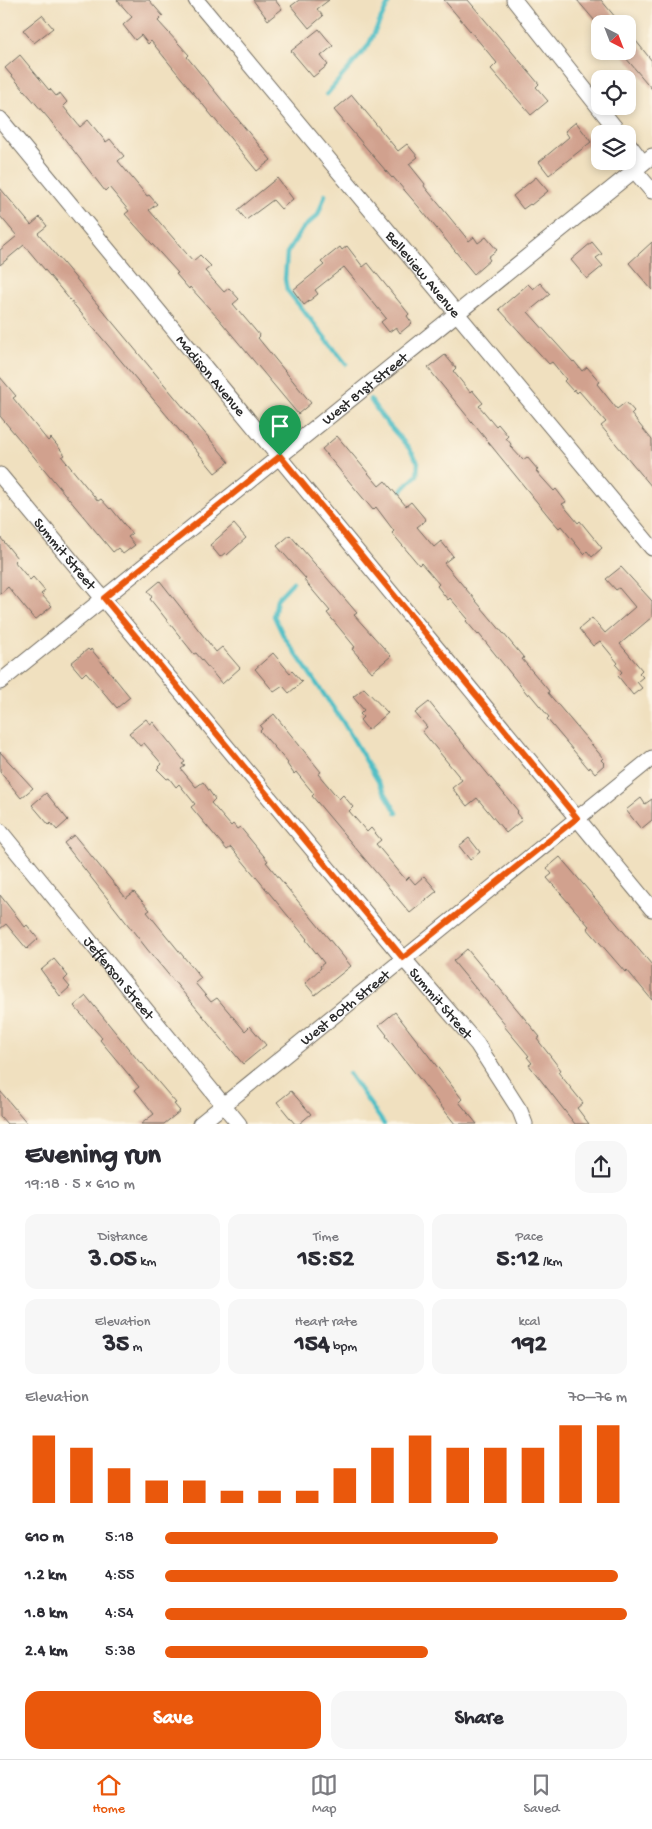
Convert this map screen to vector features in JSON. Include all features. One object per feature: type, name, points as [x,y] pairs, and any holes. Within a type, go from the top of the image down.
[{"type":"street","name":"Belleview Avenue","points":[[196,0],[652,548]]},
{"type":"street","points":[[514,0],[613,125]]},
{"type":"street","name":"Madison Avenue","points":[[0,119],[652,909]]},
{"type":"street","name":"West 81st Street","points":[[0,682],[643,163]]},
{"type":"street","points":[[643,163],[652,191]]},
{"type":"street","name":"Summit Street","points":[[0,475],[477,1044],[520,1111],[526,1124]]},
{"type":"street","name":"West 80th Street","points":[[200,1124],[652,758]]},
{"type":"street","name":"Jefferson Street","points":[[0,831],[239,1124]]},
{"type":"building","points":[[117,0],[149,0],[163,16],[158,21],[189,55],[187,57],[271,160],[257,171],[151,41],[148,44],[141,35],[135,40],[123,25],[132,17]]},
{"type":"building","points":[[253,0],[275,0],[282,9],[268,20]]},
{"type":"building","points":[[299,0],[329,0],[317,9],[323,16],[309,28],[291,6]]},
{"type":"building","points":[[444,0],[468,0],[539,84],[536,87],[548,101],[531,115],[491,69],[497,63]]},
{"type":"building","points":[[577,0],[601,0],[614,15],[591,15]]},
{"type":"building","points":[[42,15],[53,28],[34,43],[23,30]]},
{"type":"building","points":[[319,29],[333,46],[321,56],[328,65],[313,77],[291,51]]},
{"type":"building","points":[[636,41],[652,61],[652,89],[628,60],[636,60]]},
{"type":"building","points":[[20,55],[49,90],[56,96],[60,93],[67,102],[63,106],[80,127],[88,120],[106,142],[110,139],[124,156],[118,161],[147,196],[149,195],[157,204],[149,210],[193,261],[200,255],[211,266],[205,271],[224,292],[229,288],[239,299],[233,304],[311,403],[298,414],[218,318],[190,287],[189,289],[176,274],[178,273],[125,214],[129,211],[109,187],[105,191],[49,119],[5,68]]},
{"type":"building","points":[[352,95],[398,151],[407,144],[418,157],[409,164],[425,184],[424,186],[469,241],[474,237],[478,243],[486,237],[497,250],[488,257],[490,260],[474,274],[418,206],[334,110]]},
{"type":"building","points":[[576,122],[591,142],[549,175],[539,162],[569,137],[565,131]]},
{"type":"building","points":[[536,177],[548,191],[523,209],[513,196]]},
{"type":"building","points":[[277,178],[293,199],[281,209],[273,200],[246,220],[238,210]]},
{"type":"building","points":[[0,188],[31,225],[40,217],[47,226],[38,233],[229,462],[215,473],[24,245],[0,265],[0,250],[17,236],[0,216]]},
{"type":"building","points":[[592,242],[602,254],[596,258],[603,266],[587,279],[571,260]]},
{"type":"building","points":[[652,242],[652,290],[629,263]]},
{"type":"building","points":[[347,246],[363,267],[368,263],[409,314],[407,316],[412,323],[400,333],[396,327],[389,332],[381,322],[386,318],[344,267],[315,290],[318,294],[304,305],[293,290],[324,265],[321,262],[340,247],[342,250]]},
{"type":"building","points":[[540,283],[550,294],[528,312],[582,371],[587,367],[600,382],[597,384],[617,409],[626,402],[634,411],[631,414],[652,440],[652,487],[601,426],[606,422],[579,391],[577,393],[574,389],[573,391],[552,362],[549,364],[499,309],[528,284],[533,289]]},
{"type":"building","points":[[445,355],[456,368],[453,371],[470,392],[472,390],[483,403],[479,406],[496,426],[498,424],[508,436],[506,438],[511,444],[510,446],[523,460],[527,457],[538,470],[536,471],[554,491],[556,489],[566,502],[562,504],[578,523],[580,521],[602,548],[592,557],[587,551],[584,554],[561,526],[559,528],[550,518],[428,368]]},
{"type":"building","points":[[0,377],[16,396],[13,398],[48,441],[51,438],[65,455],[62,457],[98,501],[101,499],[111,508],[132,534],[128,537],[135,545],[123,554],[118,548],[113,552],[0,416]]},
{"type":"building","points":[[337,436],[379,486],[385,481],[406,506],[411,502],[426,520],[417,527],[434,547],[441,541],[453,556],[444,563],[524,658],[522,659],[549,691],[548,693],[603,758],[601,760],[605,764],[595,773],[590,767],[589,769],[547,719],[549,717],[466,621],[468,619],[450,598],[448,600],[437,586],[439,584],[421,563],[419,565],[392,533],[394,531],[376,507],[373,510],[322,449]]},
{"type":"building","points":[[234,524],[246,538],[227,555],[225,553],[220,557],[210,545]]},
{"type":"building","points":[[290,535],[357,613],[354,615],[391,656],[372,672],[352,649],[355,647],[327,613],[330,611],[304,580],[306,579],[277,546]]},
{"type":"building","points":[[0,537],[17,558],[14,561],[30,580],[33,577],[45,591],[41,594],[52,606],[35,620],[8,587],[0,594]]},
{"type":"building","points":[[621,567],[652,601],[652,617],[620,644],[642,670],[639,673],[643,677],[637,682],[642,688],[633,695],[618,676],[622,672],[616,665],[618,663],[600,641],[593,646],[579,629],[592,618],[605,633],[635,607],[619,588],[616,590],[606,579]]},
{"type":"building","points":[[160,581],[216,652],[222,647],[240,668],[222,684],[196,653],[194,654],[150,599],[152,597],[148,591]]},
{"type":"building","points":[[88,649],[90,651],[91,649],[130,697],[117,708],[86,672],[82,676],[71,663]]},
{"type":"building","points":[[273,653],[290,673],[292,671],[302,682],[289,693],[283,686],[274,692],[255,669]]},
{"type":"building","points":[[364,688],[388,713],[368,730],[360,720],[363,717],[360,714],[364,710],[353,697]]},
{"type":"building","points":[[429,702],[518,811],[516,813],[522,820],[506,833],[477,798],[467,806],[452,788],[462,780],[422,731],[427,727],[415,713]]},
{"type":"building","points":[[274,714],[321,772],[318,774],[339,799],[343,795],[353,807],[349,811],[367,832],[371,828],[381,840],[376,844],[406,880],[409,877],[415,884],[424,876],[437,891],[410,913],[312,796],[314,794],[296,772],[294,774],[288,763],[260,731],[262,729],[260,726]]},
{"type":"building","points":[[146,719],[150,724],[153,722],[185,762],[182,764],[185,766],[181,769],[196,787],[203,782],[215,799],[211,803],[231,826],[233,824],[237,829],[240,827],[268,861],[266,862],[351,966],[315,995],[305,983],[324,963],[307,939],[231,847],[227,850],[191,807],[195,804],[179,784],[176,787],[169,778],[167,779],[157,769],[162,764],[144,743],[140,746],[129,733]]},
{"type":"building","points":[[0,752],[33,788],[21,798],[0,772]]},
{"type":"building","points":[[46,793],[68,820],[57,830],[51,823],[49,825],[32,805]]},
{"type":"building","points":[[641,798],[645,804],[652,799],[652,820],[641,829],[626,810]]},
{"type":"building","points":[[74,835],[126,898],[134,892],[150,910],[147,912],[201,978],[195,983],[211,1002],[217,998],[245,1031],[250,1026],[266,1045],[243,1064],[147,949],[64,843]]},
{"type":"building","points":[[469,838],[480,852],[470,860],[459,846]]},
{"type":"building","points":[[560,857],[652,965],[652,1000],[627,970],[625,972],[587,928],[589,926],[547,878],[552,874],[547,868]]},
{"type":"building","points":[[0,895],[25,927],[27,925],[38,939],[27,949],[6,924],[0,929]]},
{"type":"building","points":[[467,949],[540,1037],[537,1039],[561,1070],[558,1072],[583,1103],[577,1108],[589,1124],[575,1124],[529,1065],[532,1063],[527,1057],[529,1056],[504,1026],[506,1025],[453,961]]},
{"type":"building","points":[[54,959],[68,976],[64,980],[70,987],[60,996],[41,970]]},
{"type":"building","points":[[86,996],[141,1064],[176,1103],[174,1104],[180,1111],[164,1124],[141,1124],[154,1114],[135,1090],[139,1087],[100,1040],[102,1038],[74,1006]]},
{"type":"building","points":[[395,1012],[462,1099],[459,1102],[477,1124],[455,1124],[386,1036],[379,1025]]},
{"type":"building","points":[[0,1091],[28,1124],[7,1124],[0,1116]]},
{"type":"building","points":[[291,1091],[311,1114],[299,1124],[295,1124],[277,1102]]},
{"type":"waterway","points":[[327,94],[368,46],[390,0]]},
{"type":"waterway","points":[[325,195],[318,215],[302,229],[287,253],[285,279],[287,290],[346,364]]},
{"type":"waterway","points":[[370,399],[418,462],[417,475],[402,490]]},
{"type":"waterway","points":[[293,582],[277,599],[274,616],[283,635],[343,722],[397,813]]},
{"type":"waterway","points":[[349,1074],[384,1124]]},
{"type":"route","points":[[280,456],[577,818],[403,958],[104,598],[280,456]]}]
